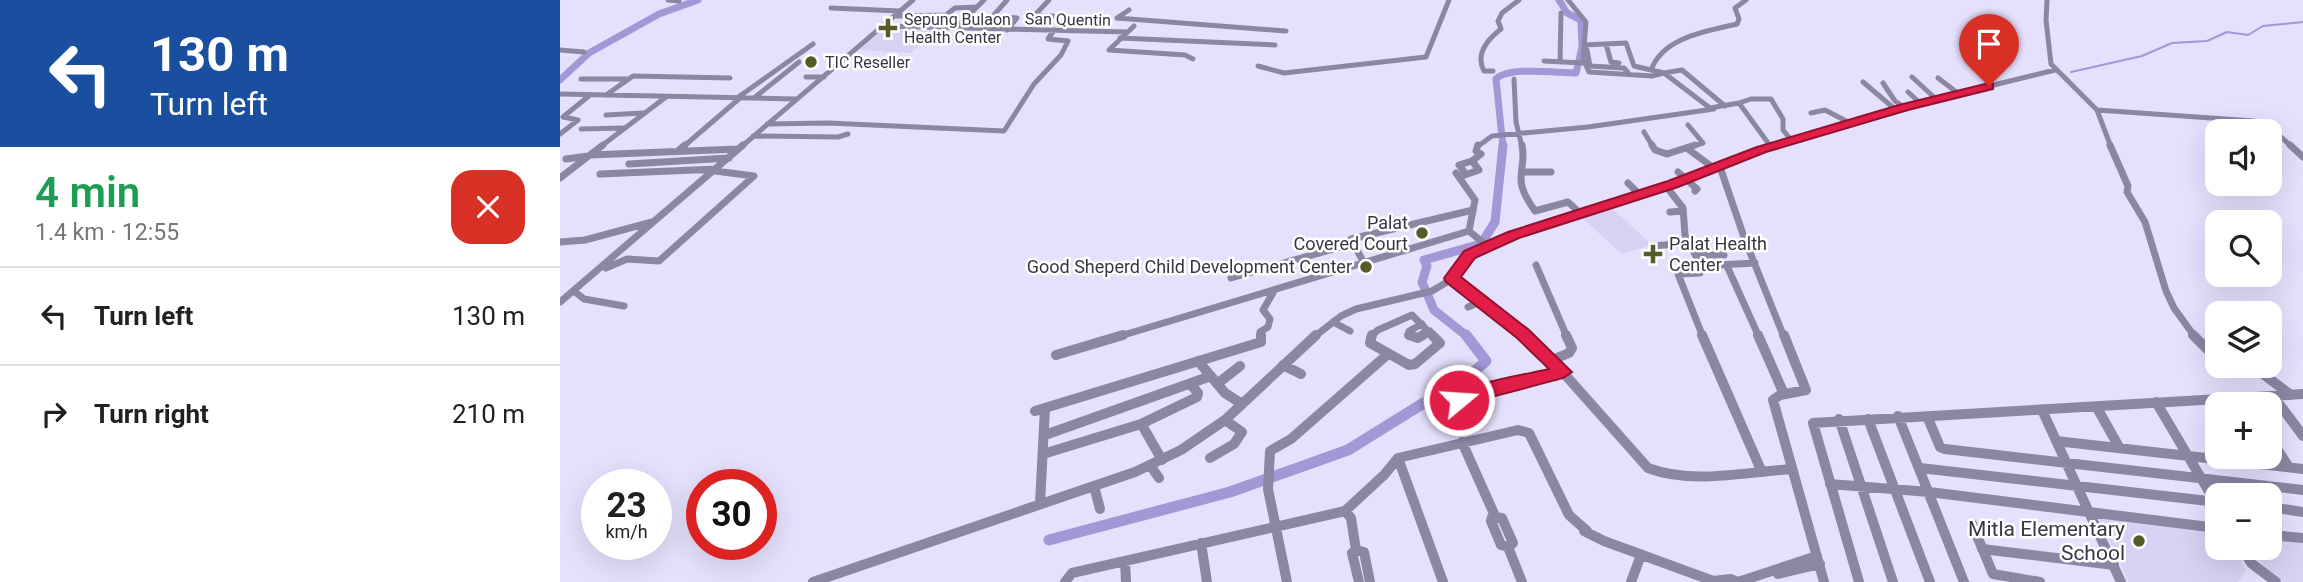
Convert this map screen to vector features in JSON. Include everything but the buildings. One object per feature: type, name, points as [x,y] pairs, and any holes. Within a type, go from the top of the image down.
[{"type":"street","points":[[668,0],[679,1]]},
{"type":"street","points":[[560,302],[913,0]]},
{"type":"street","points":[[956,28],[984,0]]},
{"type":"street","points":[[1007,0],[993,16],[1017,18],[1007,30]]},
{"type":"street","points":[[1040,30],[1053,16],[1034,16],[1049,0]]},
{"type":"street","points":[[1258,66],[1284,73],[1426,57],[1449,0]]},
{"type":"street","points":[[1493,71],[1484,71],[1481,65],[1486,42],[1501,29],[1498,21],[1500,16],[1519,0]]},
{"type":"street","points":[[1568,0],[1586,22],[1585,45],[1590,66],[1625,68],[1630,75]]},
{"type":"street","points":[[1651,70],[1656,56],[1664,50],[1700,32],[1737,24],[1738,15],[1735,8],[1746,0]]},
{"type":"street","points":[[2048,0],[2046,20],[2051,64],[2055,71],[2068,79],[2097,110],[2100,123],[2128,186],[2127,192],[2145,222],[2166,291],[2174,308],[2205,347]]},
{"type":"street","points":[[831,8],[946,15],[955,8],[976,7]]},
{"type":"street","points":[[1129,10],[1117,18],[1286,31]]},
{"type":"street","points":[[1560,61],[1561,13]]},
{"type":"street","points":[[1024,28],[1033,23]]},
{"type":"street","name":"San Quentin","points":[[884,26],[1126,32]]},
{"type":"street","points":[[1134,26],[1109,50],[1185,55],[1193,59]]},
{"type":"street","points":[[767,124],[828,123],[1004,131],[1014,122],[1036,81],[1064,55],[1068,41],[1048,39],[1054,30]]},
{"type":"street","points":[[1119,38],[1275,45]]},
{"type":"street","points":[[1585,45],[1626,43],[1637,68],[1664,73],[1714,108]]},
{"type":"street","points":[[678,151],[739,98],[813,44]]},
{"type":"street","points":[[1606,44],[1611,63],[1633,63]]},
{"type":"street","points":[[1579,63],[1585,45]]},
{"type":"street","points":[[791,49],[805,50]]},
{"type":"street","points":[[560,50],[584,52]]},
{"type":"street","points":[[1544,60],[1579,63],[1593,73],[1630,75],[1682,70],[1724,106]]},
{"type":"street","points":[[754,98],[799,62]]},
{"type":"street","points":[[813,582],[1162,460],[1225,420],[1333,322],[1356,309],[1424,294],[1452,278],[1466,257],[1484,243],[1666,186],[1771,147],[1850,123],[1904,107],[2055,71]]},
{"type":"street","points":[[605,95],[633,76],[730,78]]},
{"type":"street","points":[[806,77],[824,77]]},
{"type":"street","points":[[1912,77],[1936,99]]},
{"type":"street","points":[[1938,78],[1959,94]]},
{"type":"street","points":[[581,79],[629,79]]},
{"type":"street","points":[[1514,79],[1518,135],[1525,160],[1523,189],[1533,209],[1568,202],[1580,213]]},
{"type":"street","points":[[1864,82],[1877,101],[1896,110]]},
{"type":"street","points":[[1883,83],[1895,101],[1904,107]]},
{"type":"street","points":[[1908,92],[1920,103]]},
{"type":"street","points":[[560,94],[795,99]]},
{"type":"street","points":[[560,134],[578,120],[563,117],[590,95]]},
{"type":"street","points":[[560,178],[667,96]]},
{"type":"street","points":[[1469,231],[1475,200],[1460,174],[1479,170],[1472,161],[1481,154],[1476,150],[1481,141],[1492,136],[1518,135],[1714,108],[1751,99],[1771,100],[1783,119],[1783,130],[1792,141]]},
{"type":"street","points":[[1739,103],[1771,147]]},
{"type":"street","points":[[1811,113],[1825,110],[1850,123]]},
{"type":"street","points":[[2097,110],[2254,121],[2280,136],[2303,157]]},
{"type":"street","points":[[606,115],[643,113]]},
{"type":"street","points":[[1644,132],[1655,150],[1661,153],[1688,149],[1703,143],[1688,125]]},
{"type":"street","points":[[581,129],[624,128]]},
{"type":"street","points":[[753,136],[838,137],[848,134]]},
{"type":"street","points":[[566,159],[738,149]]},
{"type":"street","points":[[1688,149],[1718,168],[1806,390],[1784,394],[1773,400],[1824,582]]},
{"type":"street","points":[[636,172],[664,152]]},
{"type":"street","points":[[629,164],[729,158]]},
{"type":"street","points":[[596,272],[627,260],[659,261],[754,176],[717,170],[600,174]]},
{"type":"street","points":[[1523,172],[1551,172]]},
{"type":"street","points":[[1678,172],[1697,188],[1695,191]]},
{"type":"street","points":[[1628,183],[1639,194]]},
{"type":"street","points":[[1666,186],[1682,204],[1688,221],[1685,232],[1701,266],[1700,273],[1678,274],[1682,289],[1761,470]]},
{"type":"street","points":[[1615,202],[1625,210]]},
{"type":"street","points":[[1364,263],[1351,244],[1351,239],[1473,209]]},
{"type":"street","points":[[1670,212],[1683,211]]},
{"type":"street","points":[[560,242],[585,240],[657,221]]},
{"type":"street","points":[[1469,231],[1484,243]]},
{"type":"street","points":[[1056,355],[1469,231]]},
{"type":"street","points":[[1652,246],[1689,243]]},
{"type":"street","points":[[1231,278],[1351,244]]},
{"type":"street","points":[[1696,255],[1724,255]]},
{"type":"street","points":[[1701,266],[1755,263]]},
{"type":"street","points":[[1536,265],[1572,348],[1572,351],[1552,360]]},
{"type":"street","points":[[1727,266],[1784,394]]},
{"type":"street","points":[[1452,278],[1552,360],[1648,468],[1657,473],[1685,476],[1792,469]]},
{"type":"street","points":[[1040,503],[1045,435],[1040,409],[1263,341],[1260,332],[1268,327],[1270,319],[1263,310],[1264,304],[1276,289]]},
{"type":"street","points":[[574,290],[584,299],[624,306]]},
{"type":"street","points":[[1468,307],[1480,302]]},
{"type":"street","points":[[1412,315],[1430,331],[1440,341],[1440,345],[1415,364],[1409,365],[1368,341],[1374,333],[1412,315]]},
{"type":"street","points":[[1333,322],[1350,331]]},
{"type":"street","points":[[1422,324],[1409,331],[1409,335],[1418,338],[1430,331]]},
{"type":"street","points":[[1287,582],[1268,480],[1270,451],[1291,439],[1388,354]]},
{"type":"street","points":[[1198,361],[1225,393],[1241,404]]},
{"type":"street","points":[[1283,365],[1301,374]]},
{"type":"street","points":[[1045,435],[1191,385],[1214,380],[1240,366]]},
{"type":"street","points":[[1459,400],[1476,393],[1563,372]]},
{"type":"street","points":[[2268,378],[2291,395]]},
{"type":"street","points":[[1044,454],[1142,425],[1197,397],[1198,393],[1191,385]]},
{"type":"street","points":[[2282,396],[2303,394]]},
{"type":"street","points":[[2156,402],[2205,483]]},
{"type":"street","points":[[1859,582],[1813,423],[1839,419],[2156,402],[2205,404]]},
{"type":"street","points":[[2096,406],[2119,447]]},
{"type":"street","points":[[2282,408],[2302,435]]},
{"type":"street","points":[[2042,410],[2121,582]]},
{"type":"street","points":[[1898,416],[1964,582]]},
{"type":"street","points":[[1927,416],[1940,447],[1945,449],[2303,490]]},
{"type":"street","points":[[1839,419],[1893,582]]},
{"type":"street","points":[[1868,419],[1930,582]]},
{"type":"street","points":[[1210,458],[1234,444],[1242,432],[1225,420]]},
{"type":"street","points":[[1142,425],[1162,460]]},
{"type":"street","points":[[1065,582],[1072,573],[1345,511],[1384,475],[1398,458],[1518,430],[1528,433],[1569,514],[1576,523],[1597,538],[1714,581],[1731,579],[1738,582],[1819,560]]},
{"type":"street","points":[[2056,441],[2303,469]]},
{"type":"street","points":[[1462,442],[1495,516],[1501,517],[1510,536],[1513,543],[1508,547],[1522,582]]},
{"type":"street","points":[[2282,457],[2289,467]]},
{"type":"street","points":[[1398,458],[1443,582]]},
{"type":"street","points":[[1150,465],[1159,478]]},
{"type":"street","points":[[1920,468],[2205,501]]},
{"type":"street","points":[[1830,484],[1928,492],[2205,526]]},
{"type":"street","points":[[1094,485],[1100,509]]},
{"type":"street","points":[[2282,509],[2303,512]]},
{"type":"street","points":[[1345,511],[1351,518],[1356,550]]},
{"type":"street","points":[[1972,524],[1995,576],[2040,582]]},
{"type":"street","points":[[2282,535],[2303,538]]},
{"type":"street","points":[[1201,543],[1207,582]]},
{"type":"street","points":[[1982,549],[2114,565]]},
{"type":"street","points":[[1356,550],[1352,553],[1359,582]]},
{"type":"street","points":[[1356,550],[1364,552],[1368,561],[1370,582]]},
{"type":"street","points":[[1630,582],[1641,555]]},
{"type":"street","points":[[1751,582],[1819,560]]},
{"type":"street","points":[[2249,560],[2262,579],[2276,582]]},
{"type":"street","points":[[1125,562],[1126,582]]},
{"type":"shaded area","points":[[883,29],[937,29],[911,53],[860,50]]},
{"type":"shaded area","points":[[1610,206],[1652,245],[1622,254],[1579,215]]},
{"type":"shaded area","name":"Mitla Elementary School","points":[[2098,517],[2205,530],[2205,560],[2241,560],[2246,571],[2238,582],[2129,582]]},
{"type":"shaded area","points":[[2282,539],[2303,542],[2303,582],[2283,582],[2260,560],[2282,560]]},
{"type":"waterway","points":[[560,80],[589,53],[659,14],[698,0]]},
{"type":"waterway","points":[[1503,146],[1496,79],[1522,71],[1576,73],[1582,47],[1581,20],[1567,13],[1559,0]]},
{"type":"waterway","points":[[2071,72],[2142,56],[2172,43],[2207,41],[2227,32],[2248,35],[2263,26],[2303,22]]},
{"type":"waterway","points":[[1467,336],[1434,310],[1422,282],[1427,266],[1424,260],[1481,244],[1495,222],[1503,146]]},
{"type":"waterway","points":[[1049,540],[1230,492],[1348,450],[1422,404],[1459,385],[1486,361],[1467,336]]},
{"type":"place","name":"Sepung Bulaon Health Center","points":[[888,28]]},
{"type":"place","name":"TIC Reseller","points":[[811,62]]},
{"type":"place","name":"Palat Covered Court","points":[[1422,233]]},
{"type":"place","name":"Palat Health Center","points":[[1653,254]]},
{"type":"place","name":"Good Sheperd Child Development Center","points":[[1366,267]]},
{"type":"place","name":"Mitla Elementary School","points":[[2139,541]]},
{"type":"route","points":[[1459,400],[1476,393],[1563,372],[1523,334],[1452,278],[1466,257],[1513,235],[1673,184],[1761,150],[1904,107],[1989,86]]}]
